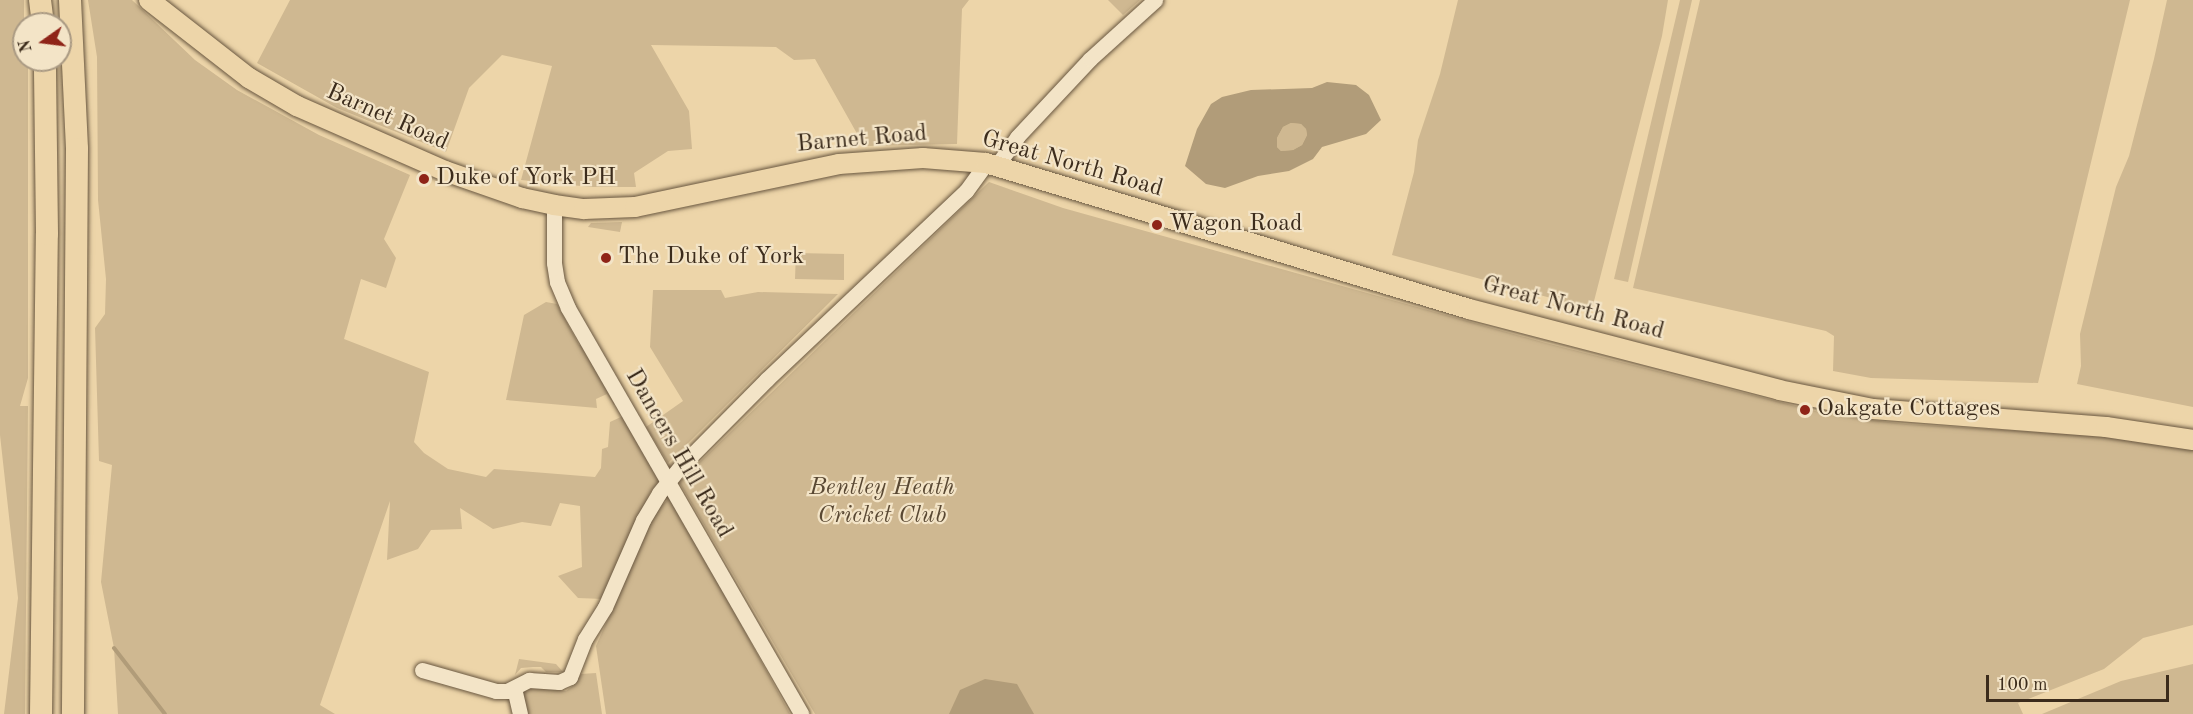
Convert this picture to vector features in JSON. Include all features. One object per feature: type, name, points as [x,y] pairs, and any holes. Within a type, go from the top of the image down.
[{"type":"highway","points":[[70,0],[77,149],[73,714]]},
{"type":"highway","points":[[41,714],[47,234],[45,72]]},
{"type":"main road","name":"Barnet Road","points":[[149,0],[249,78],[297,105],[445,171],[493,189],[554,205],[592,209],[635,207],[830,165],[922,158],[954,160]]},
{"type":"main road","name":"Great North Road","points":[[954,160],[992,164],[1468,309],[1779,390],[1873,409],[2106,427],[2193,440]]},
{"type":"street","points":[[422,670],[496,691],[514,688],[529,680],[566,680],[574,672],[583,645],[605,607],[643,520],[682,465],[766,380],[966,191],[1090,59],[1155,0]]},
{"type":"street","name":"Dancers Hill Road","points":[[554,205],[554,263],[560,292],[587,343],[801,714]]},
{"type":"street","points":[[514,688],[520,714]]},
{"type":"green space","points":[[0,0],[24,0],[24,12],[12,12],[12,72],[28,72],[28,378],[20,406],[28,406],[25,714],[4,714],[18,598],[0,435]]},
{"type":"green space","points":[[88,0],[132,0],[195,60],[237,90],[319,135],[410,175],[384,239],[396,258],[386,288],[361,279],[344,339],[429,372],[414,442],[424,453],[448,469],[486,477],[494,469],[595,477],[601,468],[602,449],[608,447],[610,422],[623,416],[660,480],[650,493],[603,599],[578,598],[558,576],[582,567],[580,506],[560,503],[551,526],[522,522],[493,529],[460,508],[462,529],[431,530],[418,549],[387,560],[390,501],[320,705],[335,714],[118,714],[114,648],[101,582],[112,465],[99,461],[95,328],[105,314],[106,279],[98,200],[97,57]]},
{"type":"green space","points":[[290,0],[969,0],[962,9],[957,144],[864,146],[815,59],[794,60],[776,47],[651,45],[689,111],[692,149],[668,151],[634,173],[636,187],[591,187],[521,180],[552,66],[502,55],[469,88],[446,152],[337,108],[257,63]]},
{"type":"green space","points":[[1108,0],[1140,0],[1123,15]]},
{"type":"green space","points":[[1458,0],[1668,0],[1662,36],[1592,309],[1392,255],[1414,172],[1418,140],[1440,74]]},
{"type":"green space","points":[[1680,0],[1692,0],[1628,282],[1614,279]]},
{"type":"green space","points":[[1700,0],[2130,0],[2038,383],[1871,378],[1833,371],[1834,336],[1826,331],[1633,288]]},
{"type":"green space","points":[[2167,0],[2193,0],[2193,407],[2077,384],[2081,366],[2080,334],[2116,187],[2129,156]]},
{"type":"green space","points":[[1291,123],[1301,124],[1306,129],[1307,135],[1302,145],[1293,150],[1281,151],[1277,147],[1277,138],[1283,127]]},
{"type":"green space","name":"Bentley Heath Cricket Club","points":[[989,182],[1063,208],[1546,343],[1835,416],[1906,424],[2104,436],[2193,447],[2193,625],[2143,638],[2104,669],[2018,703],[2023,714],[815,714],[679,482]]},
{"type":"green space","points":[[622,222],[620,232],[588,227],[591,223]]},
{"type":"green space","points":[[796,253],[844,254],[844,280],[795,279]]},
{"type":"green space","points":[[653,290],[721,290],[725,298],[758,292],[838,294],[668,463],[646,427],[683,401],[650,347]]},
{"type":"green space","points":[[546,302],[557,304],[579,345],[582,344],[617,403],[614,405],[607,394],[596,399],[597,408],[506,400],[524,315]]},
{"type":"green space","points":[[670,498],[790,714],[606,714],[596,646],[656,510]]},
{"type":"green space","points":[[519,659],[556,664],[563,672],[546,672],[541,667],[533,667],[521,668],[515,675]]},
{"type":"green space","points":[[2193,664],[2193,714],[2042,714],[2121,681]]},
{"type":"green space","points":[[596,673],[602,714],[524,714],[522,693],[528,685],[566,691],[574,685],[581,674]]},
{"type":"shaded area","points":[[1327,82],[1356,85],[1369,95],[1381,120],[1366,134],[1322,147],[1313,159],[1289,171],[1258,176],[1225,188],[1206,184],[1185,166],[1197,129],[1211,104],[1222,97],[1251,90],[1312,88]],"holes":[[[1291,123],[1301,124],[1306,129],[1307,135],[1302,145],[1293,150],[1281,151],[1277,147],[1277,138],[1283,127]]]},
{"type":"shaded area","points":[[985,679],[1017,684],[1034,714],[949,714],[960,690]]},
{"type":"waterway","points":[[114,648],[165,714]]},
{"type":"place","name":"Duke of York PH","points":[[424,179]]},
{"type":"place","name":"Wagon Road","points":[[1157,225]]},
{"type":"place","name":"The Duke of York","points":[[606,258]]},
{"type":"place","name":"Oakgate Cottages","points":[[1805,410]]}]
